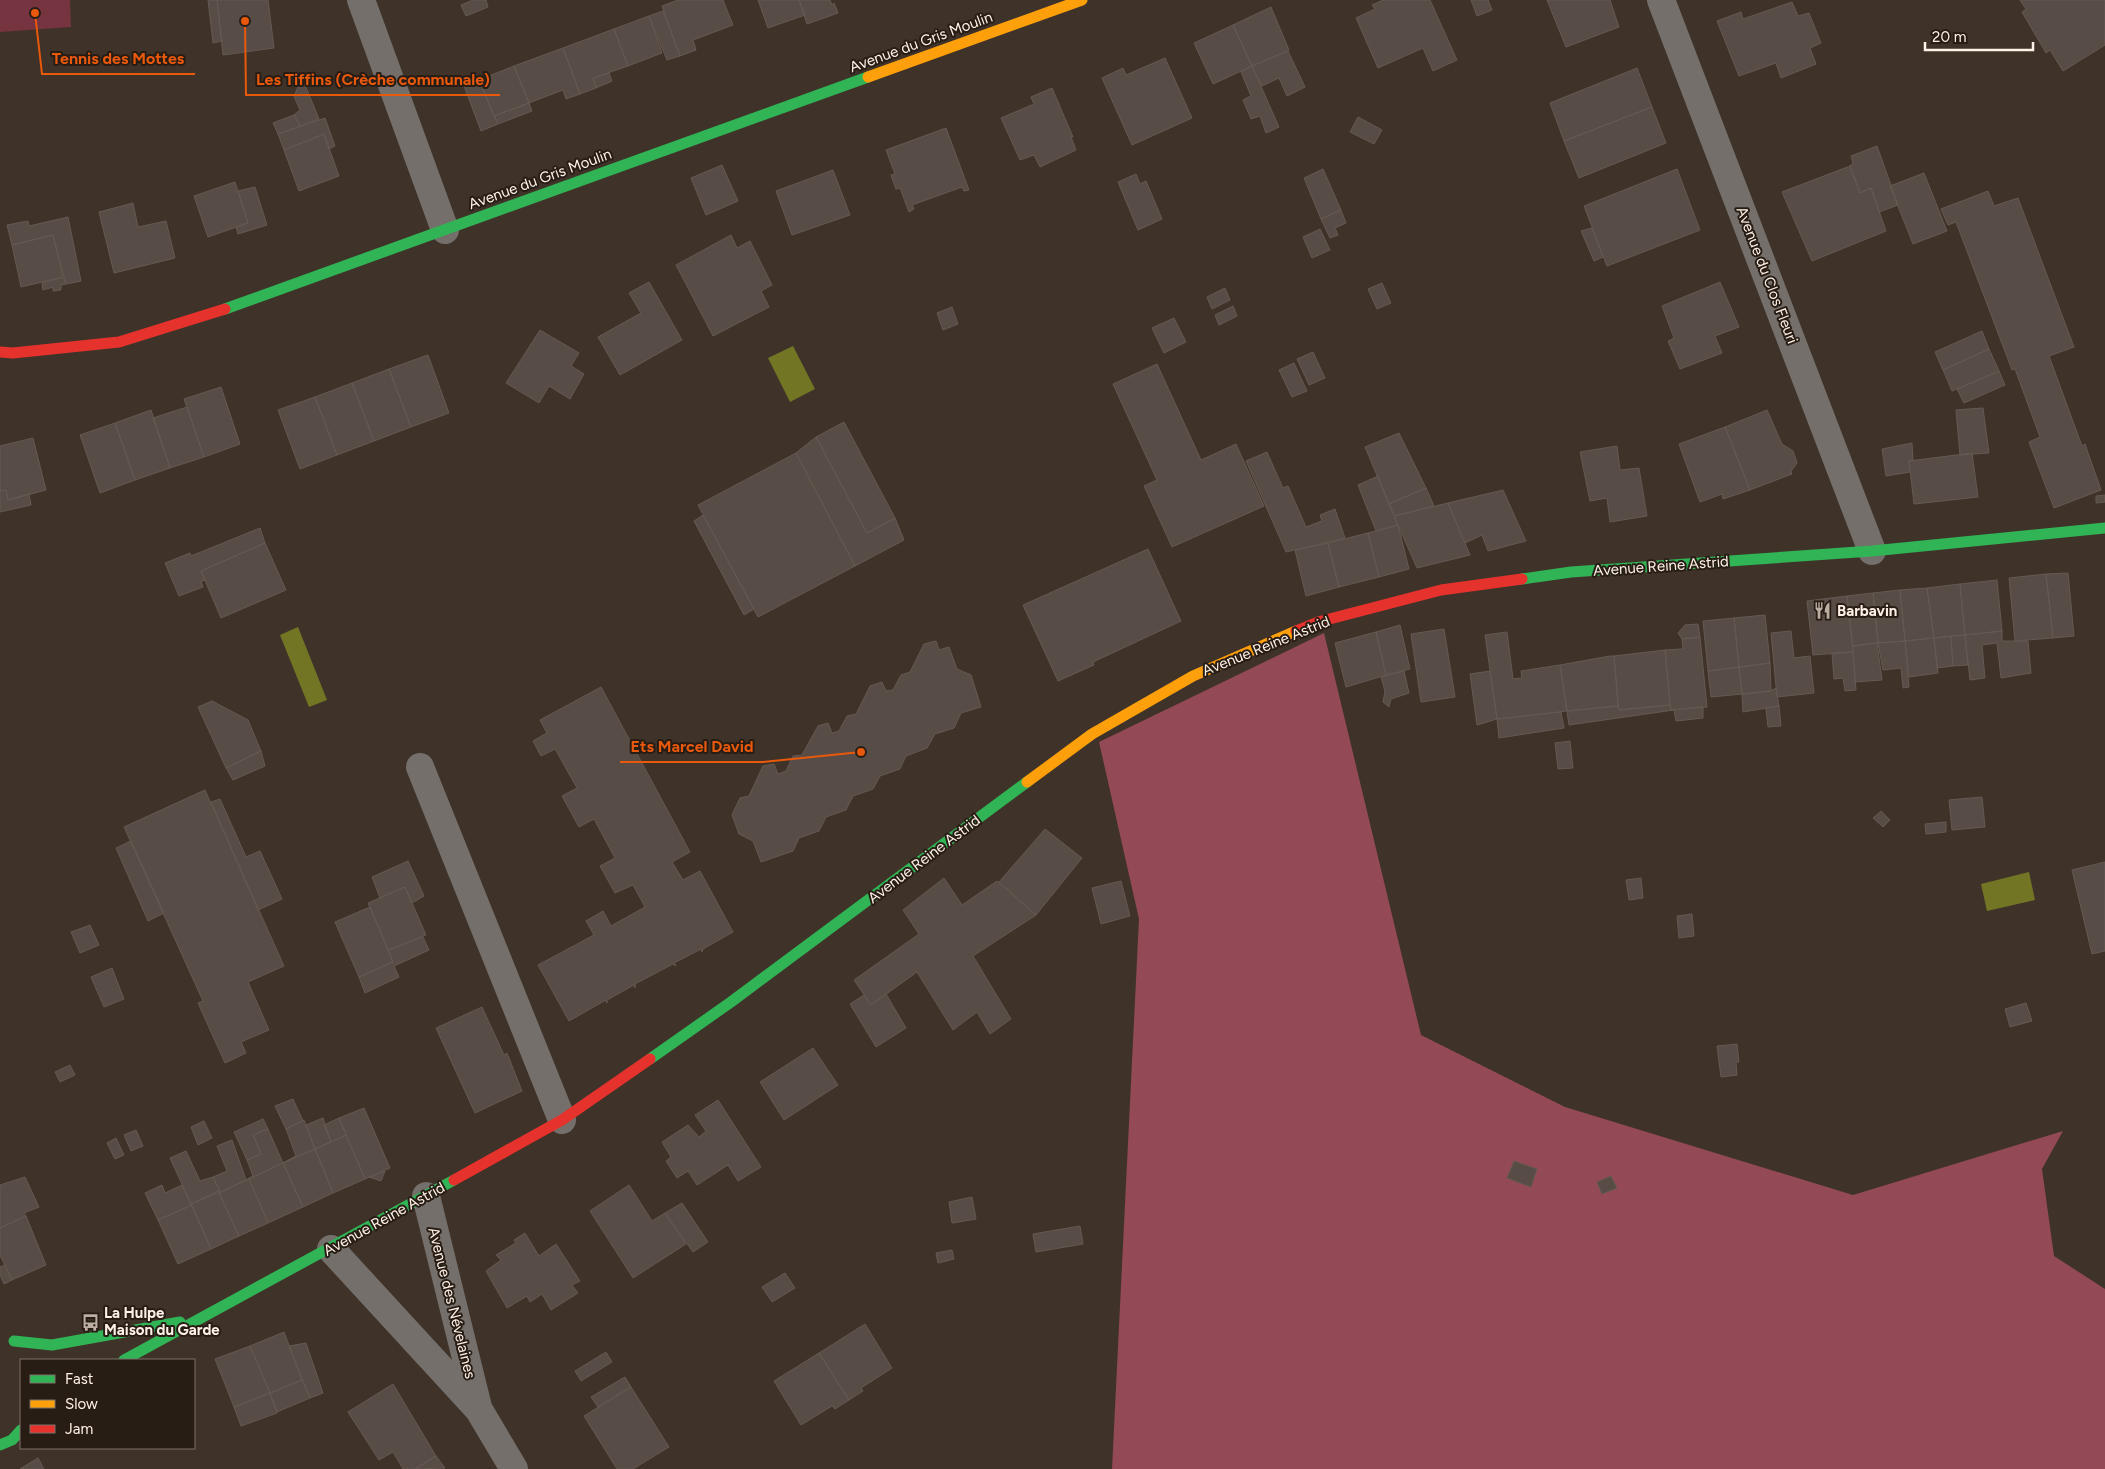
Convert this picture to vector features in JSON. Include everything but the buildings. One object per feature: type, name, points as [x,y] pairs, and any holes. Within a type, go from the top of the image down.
[{"type":"main road","name":"Avenue du Gris Moulin","points":[[0,352],[13,353],[119,342],[227,308],[445,230],[522,200],[1082,0]]},
{"type":"main road","name":"Avenue Reine Astrid","points":[[126,1359],[331,1249],[562,1120],[731,1002],[1092,734],[1193,676],[1318,622],[1441,590],[1571,572],[1872,551],[2105,528]]},
{"type":"main road","name":"Avenue Reine Astrid","points":[[14,1341],[52,1345],[164,1326],[206,1316]]},
{"type":"main road","points":[[0,1333],[14,1341],[27,1353]]},
{"type":"main road","points":[[0,1445],[12,1440],[20,1431]]},
{"type":"street","points":[[361,0],[445,230]]},
{"type":"street","name":"Avenue du Clos Fleuri","points":[[1661,0],[1872,551]]},
{"type":"street","points":[[420,767],[562,1120]]},
{"type":"street","name":"Avenue des Névelaines","points":[[426,1196],[479,1410]]},
{"type":"street","name":"Avenue des Névelaines","points":[[331,1249],[479,1410],[514,1469]]},
{"type":"shaded area","points":[[0,0],[70,0],[71,27],[0,32]]},
{"type":"shaded area","points":[[793,346],[815,389],[790,402],[768,358]]},
{"type":"shaded area","points":[[298,627],[327,700],[309,707],[280,635]]},
{"type":"shaded area","points":[[1324,633],[1421,1035],[1565,1107],[1853,1195],[2063,1131],[2042,1169],[2054,1256],[2105,1289],[2105,1469],[1112,1469],[1139,919],[1099,742]]},
{"type":"shaded area","points":[[2029,872],[2035,900],[1987,911],[1981,884]]},
{"type":"traffic: fast","points":[[225,309],[868,77]]},
{"type":"traffic: fast","points":[[1522,579],[1571,572],[1872,551],[2105,528]]},
{"type":"traffic: fast","points":[[650,1059],[731,1002],[1027,782]]},
{"type":"traffic: fast","points":[[126,1359],[454,1180]]},
{"type":"traffic: fast","points":[[14,1341],[52,1345],[180,1322]]},
{"type":"traffic: fast","points":[[0,1445],[12,1440],[20,1431]]},
{"type":"traffic: slow","points":[[868,77],[1082,0]]},
{"type":"traffic: slow","points":[[1027,782],[1092,734],[1193,676],[1296,631]]},
{"type":"traffic: jam","points":[[0,352],[13,353],[119,342],[225,309]]},
{"type":"traffic: jam","points":[[1296,631],[1318,622],[1441,590],[1522,579]]},
{"type":"traffic: jam","points":[[454,1180],[562,1120],[650,1059]]},
{"type":"place","name":"Tennis des Mottes","points":[[35,13]]},
{"type":"place","name":"Les Tiffins (Crèche communale)","points":[[245,21]]},
{"type":"place","name":"Barbavin","points":[[1823,611]]},
{"type":"place","name":"Ets Marcel David","points":[[861,752]]},
{"type":"place","name":"La Hulpe Maison du Garde","points":[[90,1322]]}]
